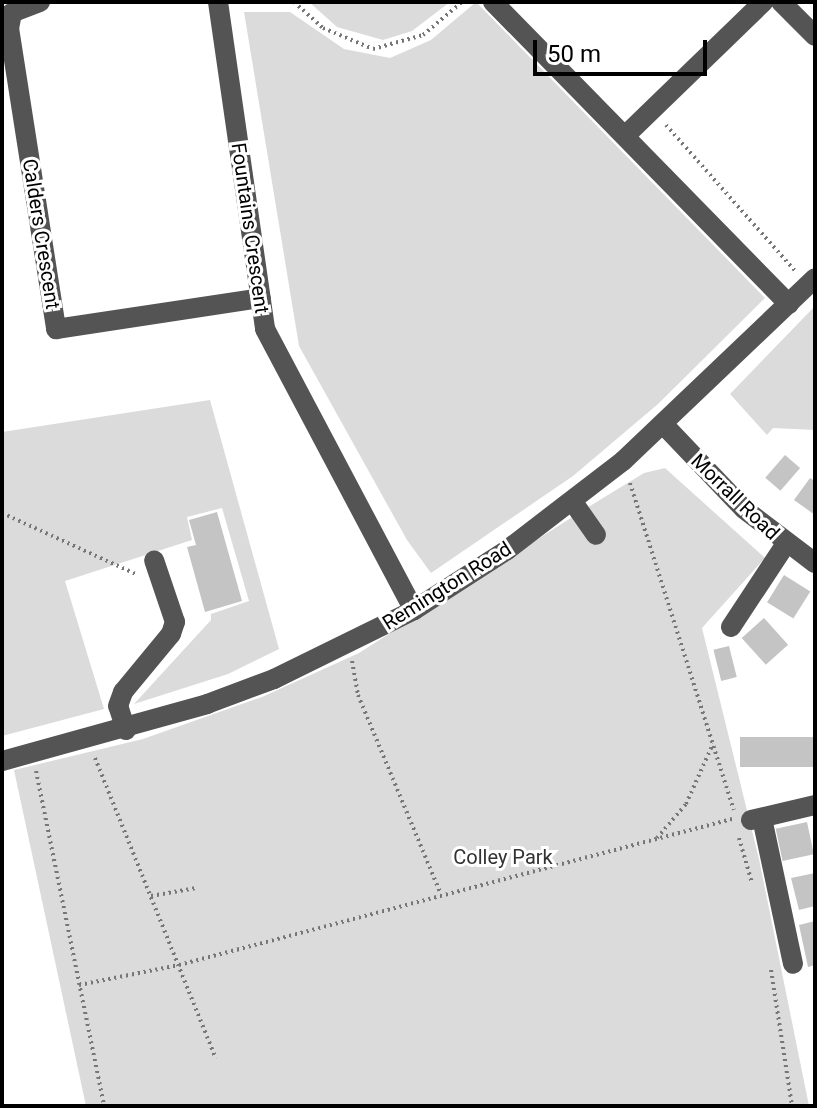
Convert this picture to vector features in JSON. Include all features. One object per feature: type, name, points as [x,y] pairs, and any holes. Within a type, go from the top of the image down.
[{"type":"street","name":"Calders Crescent","points":[[40,2],[12,13],[9,28],[56,329],[261,298]]},
{"type":"street","name":"Fountains Crescent","points":[[218,2],[265,329],[414,610]]},
{"type":"street","points":[[493,2],[627,134],[789,304]]},
{"type":"street","points":[[627,134],[763,2]]},
{"type":"street","points":[[781,2],[815,36]]},
{"type":"street","name":"Remington Road","points":[[2,761],[126,730],[274,679],[414,610],[573,502],[623,461],[789,304],[811,272]]},
{"type":"street","name":"Morrall Road","points":[[663,424],[785,545],[815,563]]},
{"type":"street","points":[[573,502],[596,535]]},
{"type":"street","points":[[731,627],[785,545]]},
{"type":"street","points":[[126,730],[118,706],[123,692],[171,634],[175,622],[154,560]]},
{"type":"street","points":[[793,964],[749,819],[815,805]]},
{"type":"path","points":[[294,2],[323,28],[373,49],[423,35],[462,2]]},
{"type":"path","points":[[657,115],[798,275],[811,272]]},
{"type":"path","points":[[623,461],[714,742],[749,819],[754,892]]},
{"type":"path","points":[[2,513],[111,566],[161,583]]},
{"type":"path","points":[[349,643],[358,695],[441,894]]},
{"type":"path","points":[[88,741],[216,1059]]},
{"type":"path","points":[[657,838],[686,804],[714,742]]},
{"type":"path","points":[[33,754],[104,1106]]},
{"type":"path","points":[[79,985],[179,965],[657,838],[749,819]]},
{"type":"path","points":[[151,896],[196,888]]},
{"type":"path","points":[[770,964],[794,1106]]},
{"type":"green space","points":[[309,2],[450,2],[412,31],[383,40],[337,27]]},
{"type":"green space","points":[[476,2],[765,298],[658,404],[573,476],[431,573],[407,540],[299,346],[244,12],[290,12],[344,49],[390,58],[431,40]]},
{"type":"green space","points":[[815,306],[815,430],[773,428],[767,435],[730,394]]},
{"type":"green space","points":[[210,400],[279,649],[228,674],[134,704],[211,620],[211,614],[249,601],[222,508],[187,517],[192,540],[65,581],[104,709],[2,736],[2,432]]},
{"type":"green space","name":"Colley Park","points":[[665,468],[765,558],[702,628],[759,859],[809,1106],[86,1106],[14,770],[143,739],[262,697],[359,653],[644,473]]},
{"type":"building","points":[[785,455],[800,468],[780,491],[765,478]]},
{"type":"building","points":[[810,478],[815,481],[815,515],[794,500]]},
{"type":"building","points":[[217,512],[242,601],[205,612],[187,547],[196,545],[189,520]]},
{"type":"building","points":[[784,575],[810,591],[793,619],[767,602]]},
{"type":"building","points":[[764,618],[788,645],[766,665],[742,638]]},
{"type":"building","points":[[729,646],[737,677],[721,681],[713,650]]},
{"type":"building","points":[[740,737],[815,737],[815,767],[740,767]]},
{"type":"building","points":[[807,822],[814,854],[783,861],[776,829]]},
{"type":"building","points":[[815,873],[815,906],[799,910],[791,878]]},
{"type":"building","points":[[815,921],[815,965],[808,967],[799,925]]}]
